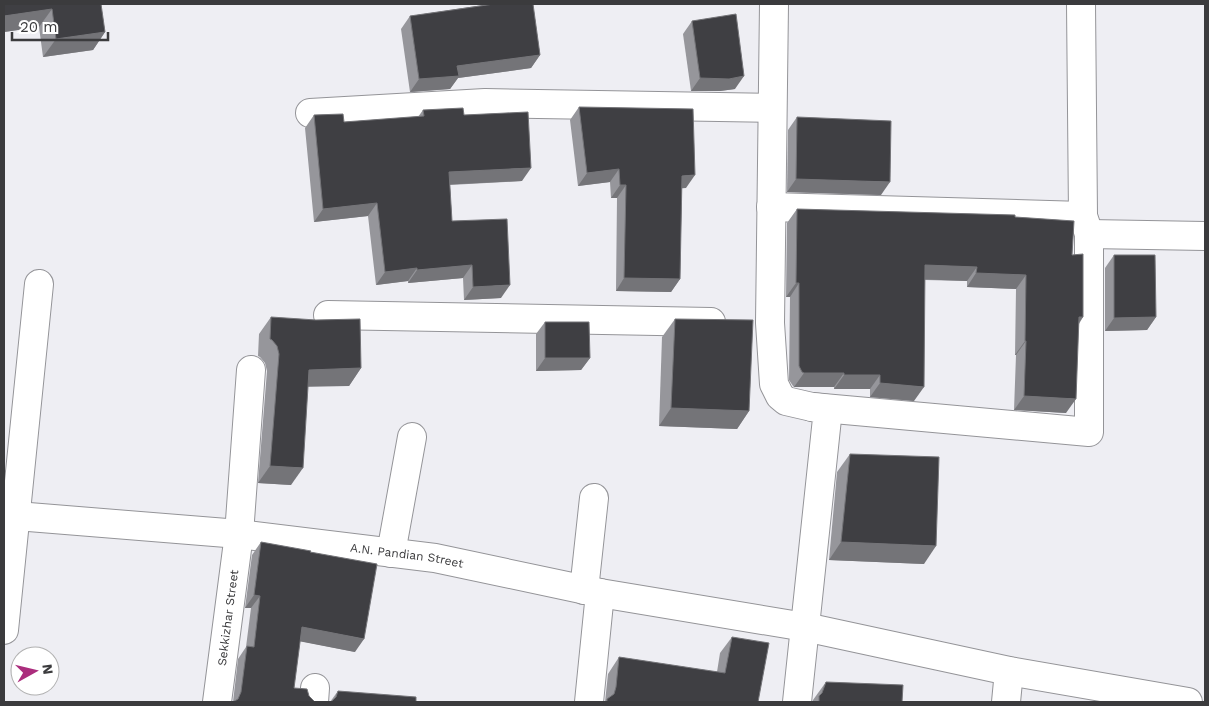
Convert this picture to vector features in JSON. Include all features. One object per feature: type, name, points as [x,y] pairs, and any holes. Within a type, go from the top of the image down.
[{"type":"street","points":[[774,4],[771,207],[751,322],[780,396],[786,401],[828,409],[797,702]]},
{"type":"street","points":[[812,407],[1089,432],[1081,4]]},
{"type":"street","points":[[310,113],[485,103],[772,108]]},
{"type":"street","points":[[771,207],[1086,225],[1205,236]]},
{"type":"street","points":[[4,630],[9,516],[39,284]]},
{"type":"street","points":[[328,315],[751,322]]},
{"type":"street","name":"Sekkizhar Street","points":[[217,702],[239,534],[251,370]]},
{"type":"street","points":[[391,552],[412,437]]},
{"type":"street","points":[[589,702],[594,498]]},
{"type":"street","name":"A.N. Pandian Street","points":[[9,516],[239,534],[434,558],[592,591],[805,628],[1009,671],[1188,702]]},
{"type":"street","points":[[1006,702],[1009,671]]},
{"type":"street","points":[[1196,702],[1205,695]]},
{"type":"building","points":[[4,4],[101,4],[105,32],[56,39],[52,9],[4,16]]},
{"type":"building","points":[[494,4],[533,4],[540,55],[457,66],[459,76],[419,79],[410,16]]},
{"type":"building","points":[[736,14],[744,76],[729,79],[700,78],[692,21]]},
{"type":"building","points":[[579,107],[693,109],[695,175],[682,176],[680,279],[624,278],[626,185],[620,185],[619,169],[587,173]]},
{"type":"building","points":[[463,108],[464,115],[528,112],[531,168],[449,172],[452,221],[507,219],[510,285],[473,287],[472,265],[385,272],[377,203],[323,209],[314,115],[343,114],[344,122],[424,116],[423,110]]},
{"type":"building","points":[[797,117],[891,121],[890,182],[796,179]]},
{"type":"building","points":[[797,209],[1015,215],[1015,217],[1074,221],[1072,255],[1083,254],[1083,317],[1079,317],[1076,399],[1024,396],[1026,275],[976,273],[977,267],[925,265],[924,387],[880,383],[880,375],[802,372],[799,366],[799,283],[796,283]]},
{"type":"building","points":[[1114,255],[1155,255],[1156,317],[1114,318]]},
{"type":"building","points":[[271,317],[316,320],[360,319],[361,368],[309,370],[303,468],[270,466],[279,354],[277,346],[270,339]]},
{"type":"building","points":[[675,319],[753,320],[749,411],[671,408]]},
{"type":"building","points":[[545,322],[589,322],[590,358],[545,358]]},
{"type":"building","points":[[850,454],[939,457],[936,546],[841,542]]},
{"type":"building","points":[[261,542],[377,564],[364,639],[302,627],[294,688],[307,689],[309,696],[315,702],[233,702],[238,699],[241,692],[247,646],[254,647],[260,596],[254,595]]},
{"type":"building","points":[[732,637],[769,643],[758,702],[607,702],[607,699],[614,694],[616,687],[619,657],[725,673]]},
{"type":"building","points":[[826,682],[903,685],[902,702],[819,702],[819,696]]},
{"type":"building","points":[[338,691],[416,697],[416,702],[331,702],[336,697]]}]
